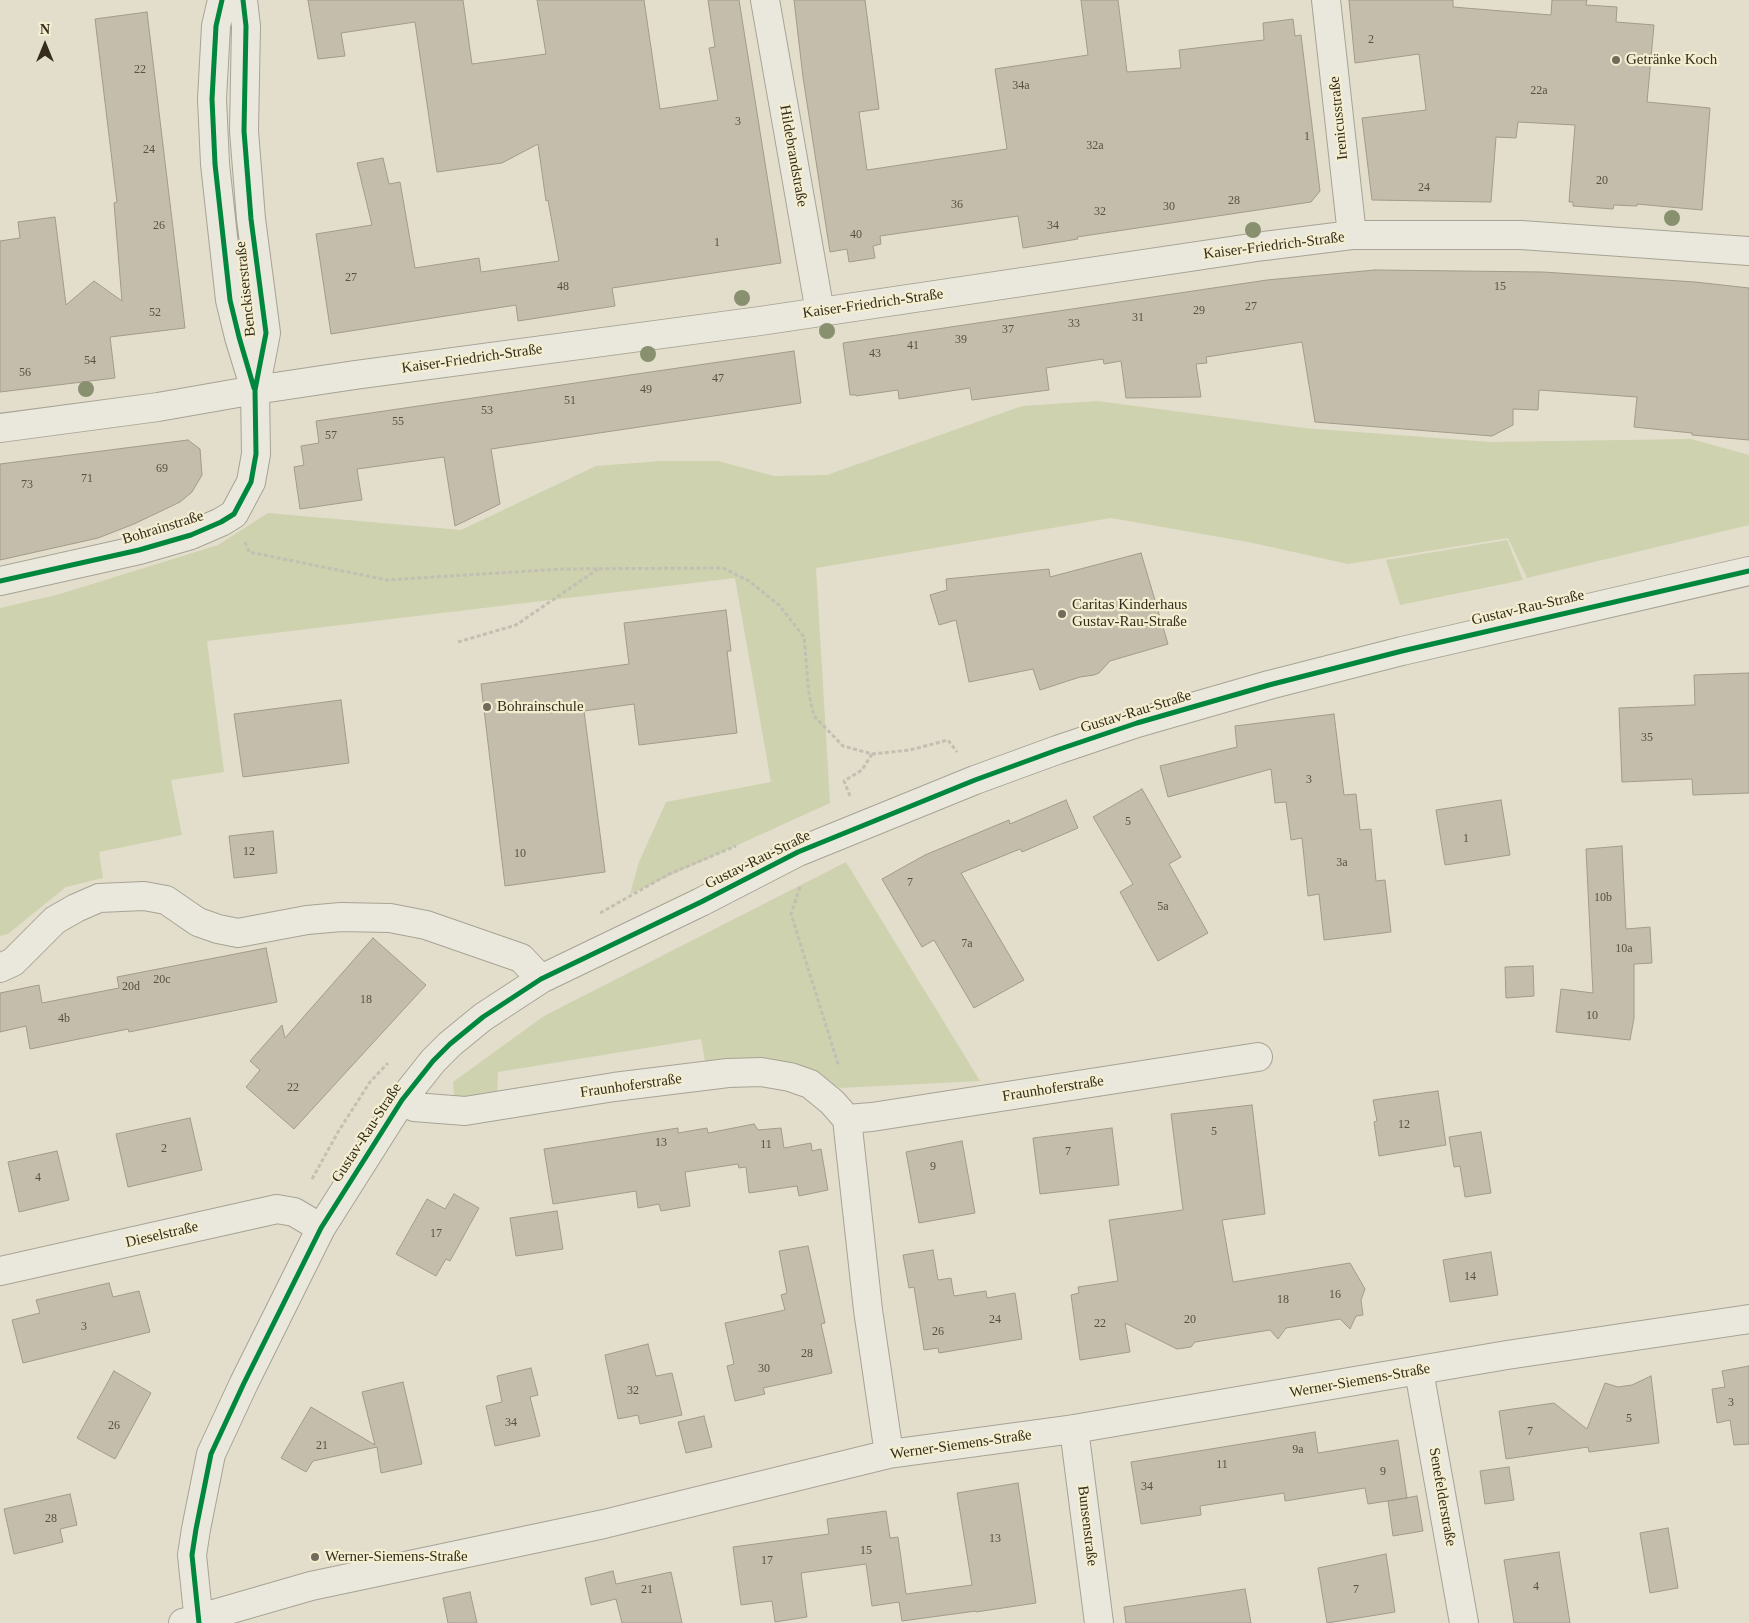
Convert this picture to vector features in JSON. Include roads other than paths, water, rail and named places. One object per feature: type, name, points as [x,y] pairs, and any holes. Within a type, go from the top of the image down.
[{"type":"street","name":"Benckiserstraße","points":[[222,0],[216,26],[213,80],[215,164],[230,300],[255,390]]},
{"type":"street","name":"Benckiserstraße","points":[[244,0],[246,26],[244,131],[251,219],[266,333],[255,390]]},
{"type":"street","name":"Hildebrandstraße","points":[[765,0],[820,312]]},
{"type":"street","name":"Irenicusstraße","points":[[1326,0],[1352,236]]},
{"type":"street","name":"Kaiser-Friedrich-Straße","points":[[0,428],[158,407],[255,390],[820,312],[1264,246],[1352,236],[1520,235],[1749,251]]},
{"type":"street","name":"Bohrainstraße","points":[[0,582],[139,550],[191,535],[234,514],[252,482],[256,454],[255,390]]},
{"type":"street","name":"Gustav-Rau-Straße","points":[[193,1622],[192,1555],[211,1454],[249,1374],[321,1228],[402,1100],[420,1076],[450,1044],[483,1017],[541,978],[806,849],[976,780],[1128,726],[1268,686],[1402,651],[1590,606],[1749,571]]},
{"type":"street","points":[[0,968],[13,962],[54,920],[99,898],[144,896],[166,900],[198,922],[238,933],[307,920],[341,917],[390,918],[426,925],[521,958],[541,978]]},
{"type":"street","name":"Fraunhoferstraße","points":[[402,1100],[414,1107],[466,1111],[614,1087],[728,1073],[761,1072],[790,1077],[810,1084],[832,1102],[847,1119],[872,1117],[1258,1057]]},
{"type":"street","points":[[847,1119],[868,1310],[889,1454]]},
{"type":"street","name":"Dieselstraße","points":[[0,1271],[277,1209],[294,1212],[321,1228]]},
{"type":"street","name":"Werner-Siemens-Straße","points":[[193,1622],[311,1586],[604,1524],[889,1454],[1074,1429],[1516,1354],[1749,1318]]},
{"type":"street","name":"Senefelderstraße","points":[[1419,1371],[1464,1623]]},
{"type":"street","name":"Bunsenstraße","points":[[1074,1429],[1099,1623]]},
{"type":"place","name":"Getränke Koch","points":[[1616,60]]},
{"type":"place","name":"Caritas Kinderhaus Gustav-Rau-Straße","points":[[1062,614]]},
{"type":"place","name":"Bohrainschule","points":[[487,707]]},
{"type":"place","name":"Werner-Siemens-Straße","points":[[315,1557]]}]
